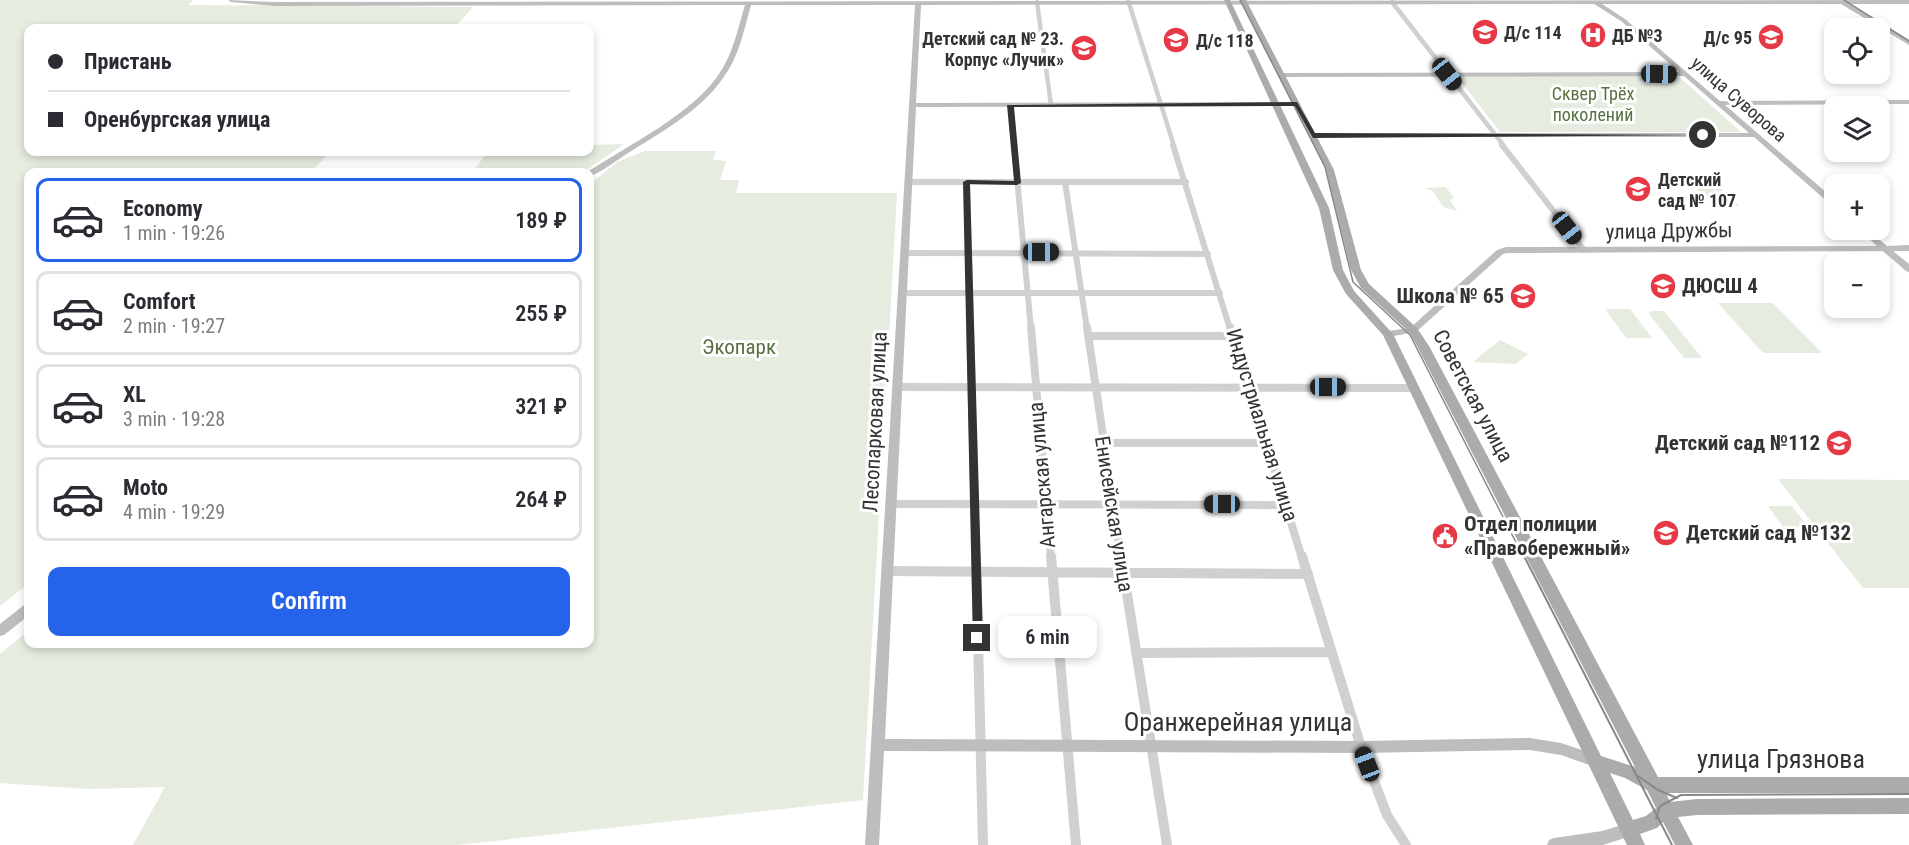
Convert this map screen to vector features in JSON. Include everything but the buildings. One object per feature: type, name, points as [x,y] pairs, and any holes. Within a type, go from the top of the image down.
[{"type":"main road","points":[[231,0],[260,4],[761,1],[1909,2]]},
{"type":"main road","points":[[1635,0],[1643,2]]},
{"type":"main road","points":[[1228,1],[1324,208],[1338,270],[1350,292],[1388,334],[1595,761],[1635,834]]},
{"type":"main road","name":"Советская улица","points":[[1244,1],[1330,171],[1356,270],[1365,286],[1413,330],[1666,810]]},
{"type":"main road","points":[[1608,9],[1616,1]]},
{"type":"main road","points":[[1616,1],[1614,9],[1623,20]]},
{"type":"main road","points":[[1840,1],[1909,44]]},
{"type":"main road","points":[[1851,1],[1909,37]]},
{"type":"main road","points":[[594,171],[686,110],[712,87],[724,70],[744,2]]},
{"type":"main road","name":"Лесопарковая улица","points":[[872,845],[918,2]]},
{"type":"main road","name":"улица Суворова","points":[[1589,2],[1608,9],[1623,20],[1824,194]]},
{"type":"main road","points":[[1281,75],[1684,74]]},
{"type":"main road","points":[[1719,103],[1909,102]]},
{"type":"main road","points":[[913,105],[1297,104]]},
{"type":"main road","points":[[1313,135],[1756,135]]},
{"type":"main road","points":[[1876,240],[1909,268]]},
{"type":"main road","name":"улица Дружбы","points":[[1413,330],[1500,252],[1909,248]]},
{"type":"main road","points":[[1388,334],[1413,330]]},
{"type":"main road","points":[[0,631],[24,612]]},
{"type":"main road","name":"Оранжерейная улица","points":[[877,745],[1361,747],[1530,744],[1561,749],[1595,761]]},
{"type":"main road","points":[[1595,761],[1629,772],[1653,785]]},
{"type":"main road","name":"улица Грязнова","points":[[1653,785],[1909,784]]},
{"type":"main road","name":"улица Грязнова","points":[[1666,810],[1697,807],[1909,806]]},
{"type":"main road","points":[[1554,845],[1635,834],[1666,810],[1684,845]]},
{"type":"street","points":[[1037,1],[1051,105]]},
{"type":"street","name":"Индустриальная улица","points":[[1128,1],[1361,747],[1386,815],[1406,845]]},
{"type":"street","points":[[1392,2],[1584,250]]},
{"type":"street","name":"Ангарская улица","points":[[1011,105],[1044,504],[1076,845]]},
{"type":"street","points":[[909,182],[1186,182]]},
{"type":"street","points":[[967,182],[983,845]]},
{"type":"street","name":"Енисейская улица","points":[[1065,182],[1112,504],[1167,845]]},
{"type":"street","points":[[904,253],[1208,254]]},
{"type":"street","points":[[902,293],[1220,293]]},
{"type":"street","points":[[1088,336],[1234,336]]},
{"type":"street","points":[[897,387],[1413,388]]},
{"type":"street","points":[[1104,443],[1266,443]]},
{"type":"street","points":[[890,504],[1287,505]]},
{"type":"street","points":[[887,571],[1308,574]]},
{"type":"street","points":[[1136,653],[1331,652]]},
{"type":"green space","points":[[0,0],[193,0],[188,5],[473,7],[458,24],[24,24],[24,156],[326,156],[315,168],[24,168],[24,587],[0,606]]},
{"type":"green space","name":"Сквер Трёх поколений","points":[[1456,75],[1677,75],[1741,132],[1500,132]]},
{"type":"green space","points":[[624,144],[590,168],[475,168],[485,156],[594,156],[594,145]]},
{"type":"green space","name":"Экопарк","points":[[645,151],[716,151],[713,160],[726,161],[720,180],[739,180],[736,193],[897,193],[863,800],[457,845],[133,845],[165,787],[87,789],[0,783],[0,654],[24,634],[24,648],[594,648],[594,181],[617,162]]},
{"type":"green space","points":[[1686,178],[1710,178],[1739,206],[1714,206]]},
{"type":"green space","points":[[1446,187],[1454,198],[1450,200],[1457,211],[1443,207],[1433,191],[1424,188]]},
{"type":"green space","points":[[1718,303],[1773,303],[1822,353],[1763,353]]},
{"type":"green space","points":[[1605,309],[1630,309],[1652,338],[1626,338]]},
{"type":"green space","points":[[1650,311],[1664,311],[1702,358],[1684,358],[1649,314]]},
{"type":"green space","points":[[1500,340],[1528,354],[1516,364],[1473,362]]},
{"type":"green space","points":[[1778,479],[1909,480],[1909,588],[1863,588]]},
{"type":"green space","points":[[1768,506],[1792,506],[1808,527],[1783,527]]},
{"type":"tram line","points":[[1240,0],[1325,167],[1353,282],[1410,335],[1524,558]]},
{"type":"tram line","points":[[1844,0],[1909,41]]},
{"type":"tram line","points":[[1524,556],[1657,816]]},
{"type":"tram line","points":[[1638,776],[1658,790],[1676,798]]},
{"type":"tram line","points":[[1676,798],[1681,795],[1909,794]]},
{"type":"tram line","points":[[1657,816],[1660,806],[1676,798]]},
{"type":"tram line","points":[[1657,816],[1672,845]]},
{"type":"place","name":"Д/с 114","points":[[1485,32]]},
{"type":"place","name":"ДБ №3","points":[[1593,35]]},
{"type":"place","name":"Д/с 95","points":[[1771,37]]},
{"type":"place","name":"Д/с 118","points":[[1176,40]]},
{"type":"place","name":"Детский сад № 23. Корпус «Лучик»","points":[[1084,48]]},
{"type":"place","name":"Детский сад № 107","points":[[1638,189]]},
{"type":"place","name":"ДЮСШ 4","points":[[1663,286]]},
{"type":"place","name":"Школа № 65","points":[[1523,296]]},
{"type":"place","name":"Детский сад №112","points":[[1839,443]]},
{"type":"place","name":"Детский сад №132","points":[[1666,533]]},
{"type":"place","name":"Отдел полиции «Правобережный»","points":[[1445,536]]},
{"type":"route","points":[[977,638],[967,182],[1017,183],[1011,105],[1297,104],[1313,135],[1703,135]]}]
